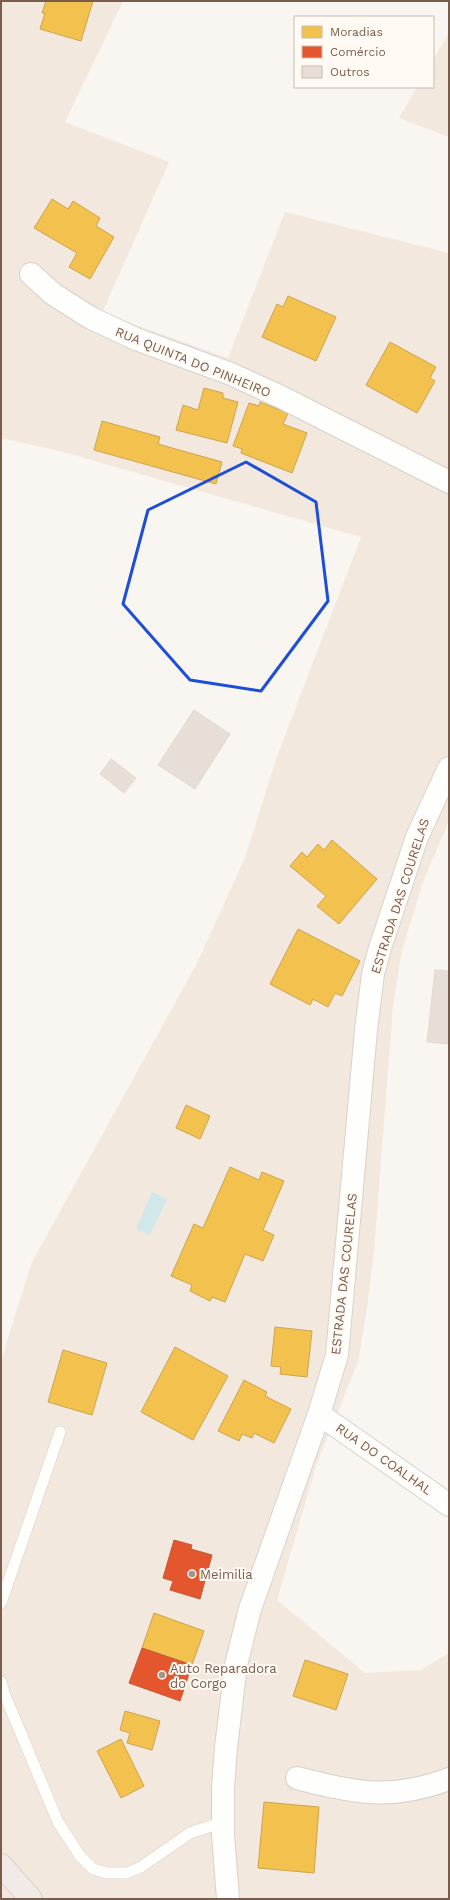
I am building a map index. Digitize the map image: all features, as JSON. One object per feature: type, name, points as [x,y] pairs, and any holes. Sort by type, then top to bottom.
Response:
[{"type":"highway","points":[[1,1865],[31,1899]]},
{"type":"main road","name":"RUA QUINTA DO PINHEIRO","points":[[31,274],[53,294],[90,318],[136,339],[232,374],[293,403],[449,482]]},
{"type":"main road","name":"ESTRADA DAS COURELAS","points":[[228,1899],[223,1822],[223,1778],[226,1739],[234,1679],[242,1636],[319,1414],[339,1343],[366,1030],[373,974],[380,948],[417,838],[449,768]]},
{"type":"main road","name":"RUA DO COALHAL","points":[[319,1414],[449,1505]]},
{"type":"main road","points":[[297,1778],[343,1790],[380,1794],[398,1793],[418,1789],[449,1778]]},
{"type":"lane","points":[[1,1603],[60,1432]]},
{"type":"lane","points":[[1,1682],[4,1693],[58,1822],[80,1856],[93,1869],[107,1873],[127,1873],[141,1867],[190,1833],[223,1822]]},
{"type":"highlighted area","points":[[246,462],[316,502],[328,601],[261,691],[190,680],[123,604],[148,510]]},
{"type":"shaded area","points":[[1,1],[123,1],[65,122],[169,162],[102,313],[228,358],[285,212],[449,253],[449,821],[424,879],[402,950],[393,1006],[374,1251],[367,1308],[358,1362],[316,1466],[277,1600],[365,1673],[421,1670],[449,1653],[449,1899],[1,1899],[1,1361],[31,1264],[196,965],[245,858],[276,759],[361,537],[60,451],[1,438]]},
{"type":"shaded area","points":[[449,33],[449,137],[399,118],[416,88],[434,88],[434,58]]},
{"type":"water","points":[[152,1192],[167,1199],[150,1235],[136,1229]]},
{"type":"building: Moradias","points":[[46,1],[93,1],[81,41],[40,29],[45,13],[42,13]]},
{"type":"building: Moradias","points":[[52,199],[68,209],[73,201],[100,218],[96,226],[114,237],[90,279],[69,267],[77,253],[34,228]]},
{"type":"building: Moradias","points":[[288,296],[336,317],[316,361],[262,337],[277,304],[283,307]]},
{"type":"building: Moradias","points":[[390,342],[436,367],[430,378],[435,381],[417,413],[366,385]]},
{"type":"building: Moradias","points":[[204,388],[223,393],[223,398],[238,402],[227,443],[176,430],[183,405],[198,410]]},
{"type":"building: Moradias","points":[[260,402],[288,413],[283,424],[307,433],[292,473],[241,453],[242,449],[233,446],[249,403],[259,406]]},
{"type":"building: Moradias","points":[[102,421],[160,437],[158,444],[222,462],[216,484],[94,450]]},
{"type":"building: Moradias","points":[[332,840],[377,879],[339,924],[317,906],[326,896],[290,866],[302,852],[307,857],[318,844],[324,850]]},
{"type":"building: Moradias","points":[[298,929],[360,961],[342,996],[335,993],[328,1007],[313,999],[310,1005],[270,984]]},
{"type":"building: Moradias","points":[[186,1105],[210,1116],[200,1139],[176,1128]]},
{"type":"building: Moradias","points":[[230,1167],[259,1180],[262,1172],[284,1181],[263,1230],[274,1235],[263,1261],[245,1254],[225,1302],[212,1297],[210,1301],[190,1291],[192,1285],[171,1276],[194,1224],[203,1228]]},
{"type":"building: Moradias","points":[[275,1327],[312,1331],[307,1377],[280,1374],[281,1367],[271,1366]]},
{"type":"building: Moradias","points":[[175,1347],[228,1376],[193,1440],[141,1412]]},
{"type":"building: Moradias","points":[[63,1350],[107,1363],[92,1415],[48,1402]]},
{"type":"building: Moradias","points":[[244,1380],[267,1392],[265,1396],[291,1409],[274,1443],[254,1433],[252,1438],[242,1434],[239,1441],[218,1431]]},
{"type":"building: Moradias","points":[[154,1613],[204,1631],[192,1665],[142,1648]]},
{"type":"building: Moradias","points":[[305,1660],[348,1674],[336,1710],[293,1696]]},
{"type":"building: Moradias","points":[[125,1711],[160,1721],[152,1750],[127,1743],[130,1733],[120,1730]]},
{"type":"building: Moradias","points":[[121,1739],[144,1786],[121,1798],[97,1751]]},
{"type":"building: Moradias","points":[[264,1802],[319,1807],[314,1873],[258,1868]]},
{"type":"building: Comércio","points":[[174,1540],[192,1545],[191,1549],[212,1555],[200,1599],[170,1590],[173,1581],[163,1578]]},
{"type":"building: Comércio","points":[[142,1648],[192,1665],[180,1701],[129,1683]]},
{"type":"building: Outros","points":[[194,710],[230,734],[195,789],[158,765]]},
{"type":"building: Outros","points":[[111,759],[136,778],[124,793],[100,774]]},
{"type":"building: Outros","points":[[435,970],[449,971],[449,1044],[427,1042]]},
{"type":"place","name":"Meimilia","points":[[192,1574]]},
{"type":"place","name":"Auto Reparadora do Corgo","points":[[162,1675]]}]
